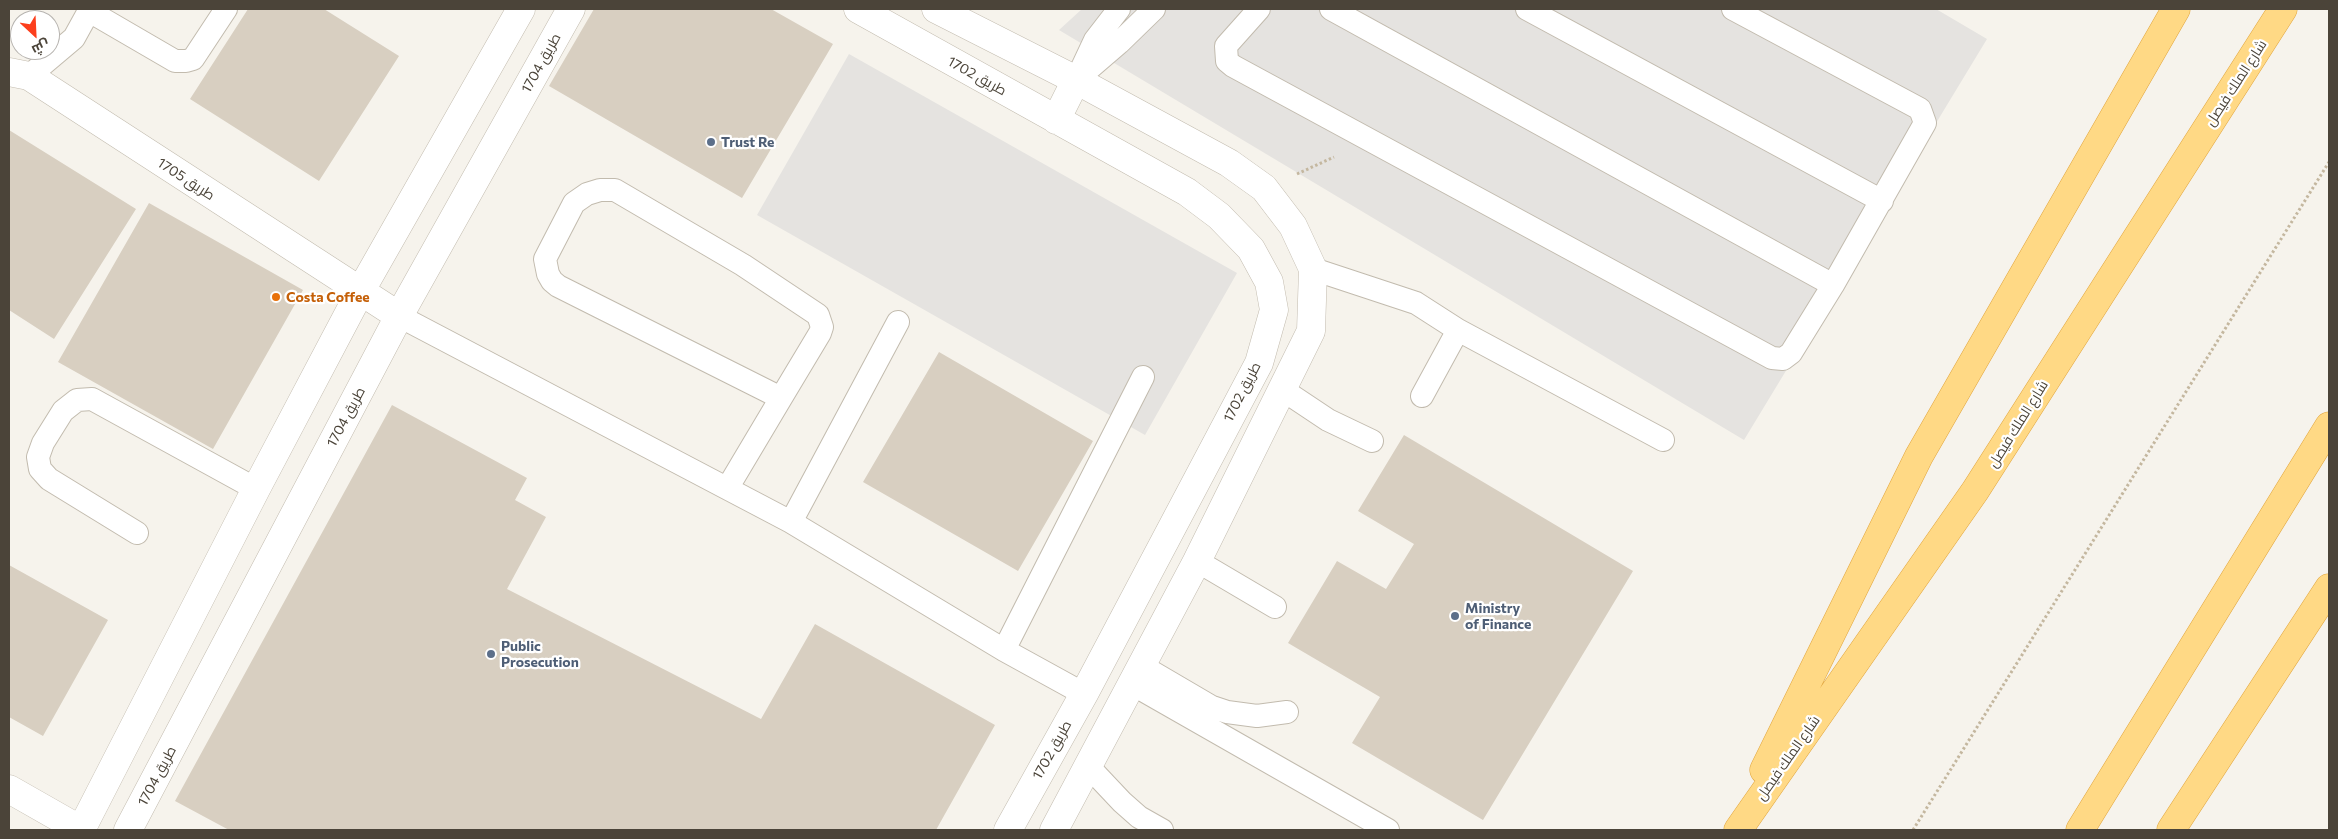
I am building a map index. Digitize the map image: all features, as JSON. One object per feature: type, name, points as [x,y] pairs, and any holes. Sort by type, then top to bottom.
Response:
[{"type":"highway","name":"شارع الملك فيصل","points":[[1733,830],[1919,456],[2176,9]]},
{"type":"highway","name":"شارع الملك فيصل","points":[[1738,830],[1975,491],[2283,9]]},
{"type":"highway","points":[[2080,830],[2329,426]]},
{"type":"highway","points":[[2171,830],[2329,588]]},
{"type":"street","points":[[9,789],[81,830],[256,489],[360,292],[520,9]]},
{"type":"street","name":"طريق 1704","points":[[128,830],[400,316],[571,9]]},
{"type":"street","name":"طريق 1702","points":[[858,9],[1187,192],[1219,216],[1251,249],[1269,282],[1274,310],[1258,363],[1084,694],[1008,830]]},
{"type":"street","points":[[936,9],[1076,80],[1229,163],[1264,188],[1293,226],[1313,269],[1311,331],[1197,561],[1118,713],[1054,830]]},
{"type":"street","name":"طريق 1705","points":[[19,74],[400,316]]},
{"type":"street","points":[[1056,120],[1076,80]]},
{"type":"street","points":[[1084,694],[1118,713]]},
{"type":"lane","points":[[19,74],[74,38],[90,10],[175,61],[186,61],[193,58],[226,9]]},
{"type":"lane","points":[[1076,80],[1095,40],[1119,9]]},
{"type":"lane","points":[[1076,80],[1119,43],[1154,9]]},
{"type":"lane","points":[[1259,9],[1226,46],[1227,61],[1233,66],[1772,358],[1783,359],[1791,353],[1833,285],[1925,123],[1920,109],[1733,9]]},
{"type":"lane","points":[[1331,9],[1833,285]]},
{"type":"lane","points":[[1527,9],[1882,200]]},
{"type":"lane","points":[[728,487],[820,333],[821,321],[814,311],[743,265],[615,190],[600,190],[587,194],[574,203],[545,258],[548,274],[552,281],[558,286],[781,398]]},
{"type":"lane","points":[[1313,269],[1416,303],[1458,330],[1663,440]]},
{"type":"lane","points":[[400,316],[728,487],[791,522],[1004,650],[1084,694]]},
{"type":"lane","points":[[791,522],[898,322]]},
{"type":"lane","points":[[1422,396],[1458,330]]},
{"type":"lane","points":[[1004,650],[1143,377]]},
{"type":"lane","points":[[1283,390],[1328,420],[1372,441]]},
{"type":"lane","points":[[138,533],[49,479],[40,469],[38,457],[43,443],[64,411],[78,400],[92,399],[256,489]]},
{"type":"lane","points":[[1197,561],[1275,607]]},
{"type":"lane","points":[[1137,675],[1212,707],[1242,715],[1257,716],[1287,712]]},
{"type":"lane","points":[[1137,675],[1231,742],[1388,830]]},
{"type":"lane","points":[[1231,742],[1242,715]]},
{"type":"lane","points":[[1089,767],[1139,817],[1162,830]]},
{"type":"path","points":[[1264,188],[1371,141]]},
{"type":"path","points":[[1913,830],[2329,162]]},
{"type":"shaded area","points":[[1082,9],[1936,9],[1987,39],[1744,440],[1059,30]]},
{"type":"shaded area","points":[[849,54],[1237,273],[1145,435],[757,215]]},
{"type":"building","points":[[248,9],[324,9],[399,56],[319,181],[190,99]]},
{"type":"building","name":"Trust Re","points":[[594,9],[771,9],[833,44],[742,198],[549,86]]},
{"type":"building","points":[[9,130],[136,209],[54,339],[9,310]]},
{"type":"building","points":[[149,203],[303,290],[213,449],[58,362]]},
{"type":"building","points":[[939,352],[1093,441],[1018,571],[863,482]]},
{"type":"building","points":[[392,405],[527,478],[515,500],[546,517],[507,589],[761,719],[815,624],[995,725],[936,830],[229,830],[175,801]]},
{"type":"building","name":"Ministry of Finance","points":[[1404,435],[1633,571],[1483,820],[1352,743],[1380,697],[1288,643],[1337,561],[1386,589],[1414,544],[1358,511]]},
{"type":"building","points":[[9,565],[108,620],[43,736],[9,717]]},
{"type":"place","name":"Trust Re","points":[[711,142]]},
{"type":"place","name":"Costa Coffee","points":[[276,297]]},
{"type":"place","name":"Ministry of Finance","points":[[1455,616]]},
{"type":"place","name":"Public Prosecution","points":[[491,654]]}]
